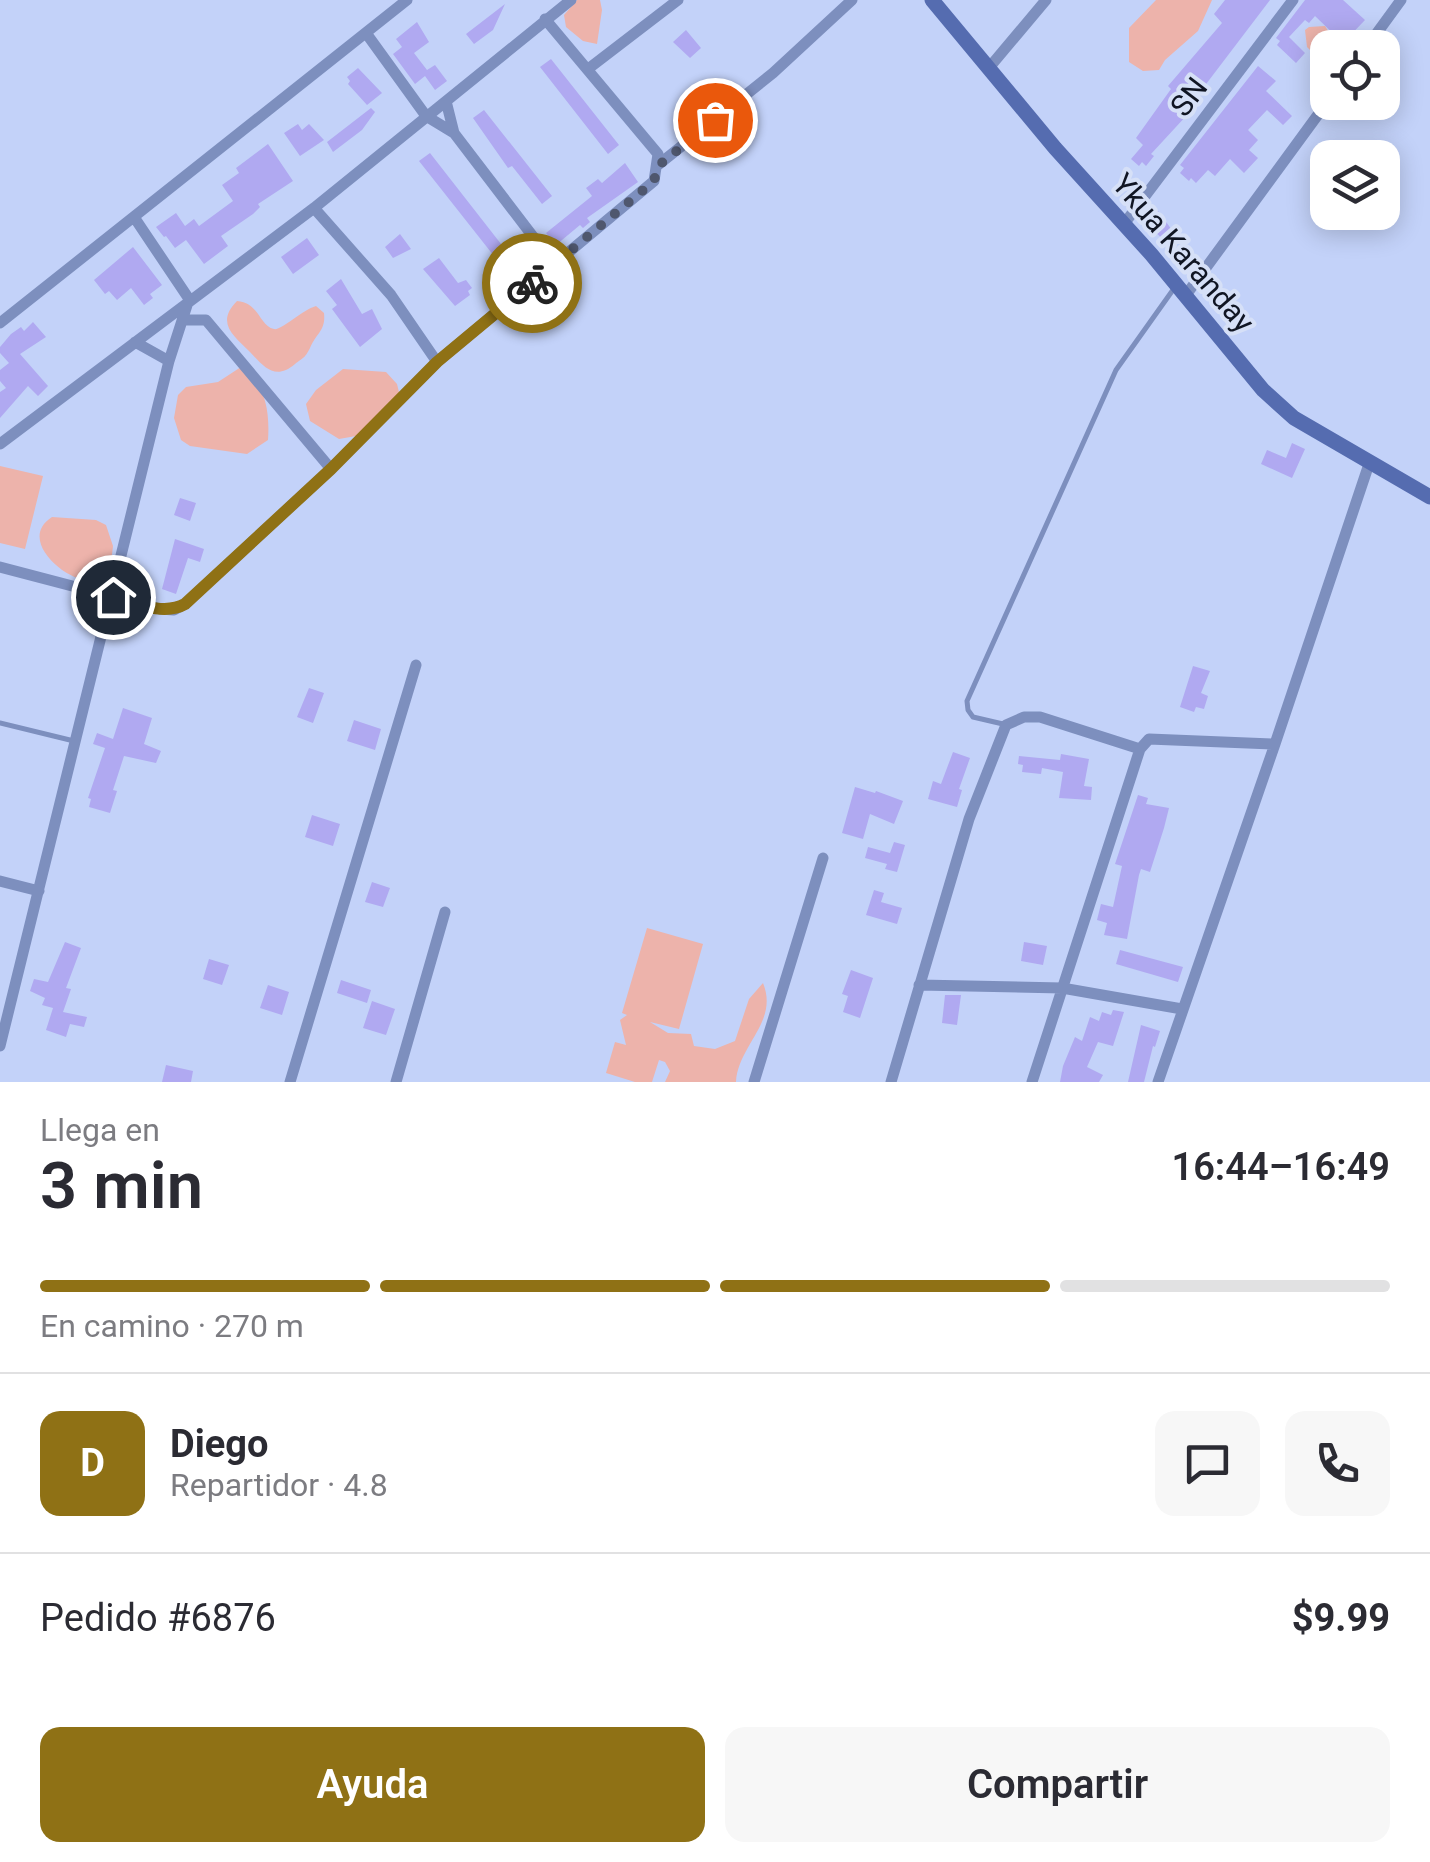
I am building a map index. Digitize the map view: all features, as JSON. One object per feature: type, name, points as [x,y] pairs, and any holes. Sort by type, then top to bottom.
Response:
[{"type":"street","points":[[0,323],[407,0]]},
{"type":"street","points":[[0,426],[4,441],[314,208],[571,0]]},
{"type":"street","points":[[588,70],[678,0]]},
{"type":"street","points":[[658,166],[773,73],[852,0]]},
{"type":"street","name":"Ykua Karanday","points":[[932,0],[1275,402],[1369,464],[1430,497]]},
{"type":"street","points":[[988,69],[1046,0]]},
{"type":"street","name":"SN","points":[[1124,224],[1293,0]]},
{"type":"street","points":[[1379,30],[1401,0]]},
{"type":"street","points":[[0,567],[160,609],[174,610],[185,604],[331,469],[437,362],[654,181],[658,154],[545,20]]},
{"type":"street","points":[[366,33],[426,116],[454,134],[554,264]]},
{"type":"street","points":[[446,101],[454,134]]},
{"type":"street","points":[[1182,290],[1313,120]]},
{"type":"street","points":[[314,208],[390,295],[437,362]]},
{"type":"street","points":[[1,1041],[169,360],[189,299],[134,217]]},
{"type":"street","points":[[184,320],[198,318],[210,325],[331,469]]},
{"type":"street","points":[[135,342],[169,360]]},
{"type":"street","points":[[1158,1082],[1369,464]]},
{"type":"street","points":[[290,1082],[416,665]]},
{"type":"street","points":[[891,1082],[970,820],[1006,725],[1024,717],[1040,718],[1140,748]]},
{"type":"street","points":[[1032,1082],[1140,748],[1149,740],[1162,739],[1276,744]]},
{"type":"street","points":[[754,1082],[823,858]]},
{"type":"street","points":[[0,881],[39,891]]},
{"type":"street","points":[[396,1082],[445,912]]},
{"type":"street","points":[[919,985],[1062,988],[1182,1009]]},
{"type":"lane","points":[[1006,725],[973,717],[967,700],[1116,370],[1182,290]]},
{"type":"lane","points":[[0,723],[76,742]]},
{"type":"shaded area","points":[[577,0],[600,0],[597,44],[583,41],[566,27],[564,15]]},
{"type":"shaded area","points":[[1156,0],[1212,0],[1198,31],[1159,70],[1143,71],[1129,62],[1129,28]]},
{"type":"shaded area","points":[[1325,26],[1327,30],[1310,30],[1310,50],[1305,30]]},
{"type":"shaded area","points":[[237,301],[250,306],[274,329],[316,306],[324,313],[324,324],[304,357],[288,369],[276,372],[260,363],[229,329],[228,316]]},
{"type":"shaded area","points":[[244,365],[265,400],[268,440],[247,454],[190,446],[181,440],[174,418],[178,395],[186,387],[218,382]]},
{"type":"shaded area","points":[[343,369],[386,372],[397,384],[400,396],[356,436],[339,439],[310,421],[306,404],[316,390]]},
{"type":"shaded area","points":[[0,466],[43,476],[25,549],[0,543]]},
{"type":"shaded area","points":[[52,517],[96,520],[106,525],[113,546],[110,571],[97,580],[87,581],[62,570],[51,560],[40,538],[42,527]]},
{"type":"shaded area","points":[[647,928],[703,944],[679,1029],[650,1022],[668,1033],[691,1034],[694,1046],[715,1049],[735,1041],[749,999],[763,983],[766,1010],[743,1056],[736,1082],[665,1082],[670,1071],[659,1060],[652,1082],[635,1082],[606,1073],[615,1042],[626,1045],[620,1020],[627,1015],[622,1013]]},
{"type":"building","points":[[1225,0],[1270,0],[1197,96],[1187,115],[1151,154],[1154,156],[1146,166],[1142,162],[1139,166],[1131,159],[1143,145],[1136,138],[1171,89],[1168,86],[1222,23],[1214,14]]},
{"type":"building","points":[[1305,0],[1343,0],[1365,20],[1355,30],[1330,30],[1315,16],[1309,23],[1305,20],[1289,37],[1305,53],[1296,63],[1277,45],[1280,41],[1276,38]]},
{"type":"building","points":[[505,4],[493,30],[474,44],[466,34]]},
{"type":"building","points":[[417,22],[429,42],[414,53],[427,70],[435,65],[447,81],[435,90],[425,76],[415,84],[393,54],[402,47],[396,39]]},
{"type":"building","points":[[686,30],[701,48],[690,58],[673,42]]},
{"type":"building","points":[[551,59],[619,145],[608,154],[540,67]]},
{"type":"building","points":[[1258,66],[1276,81],[1266,91],[1292,116],[1283,125],[1267,110],[1248,130],[1258,140],[1249,150],[1258,158],[1244,173],[1230,159],[1215,176],[1208,170],[1196,183],[1191,178],[1189,181],[1180,173],[1184,168],[1180,165]]},
{"type":"building","points":[[358,68],[382,93],[367,105],[348,84],[347,77]]},
{"type":"building","points":[[371,108],[375,112],[362,130],[333,152],[327,142]]},
{"type":"building","points":[[484,110],[552,196],[542,204],[512,166],[508,168],[473,118]]},
{"type":"building","points":[[298,124],[302,130],[309,124],[324,140],[300,156],[284,133]]},
{"type":"building","points":[[268,144],[293,181],[221,236],[228,246],[204,264],[186,240],[175,248],[164,237],[156,227],[176,213],[185,226],[194,219],[199,226],[233,201],[222,185],[239,173],[236,168]]},
{"type":"building","points":[[430,153],[515,262],[505,270],[419,161]]},
{"type":"building","points":[[625,163],[638,182],[556,245],[546,233],[592,196],[586,188],[598,179],[602,183]]},
{"type":"building","points":[[1156,208],[1177,237],[1168,245],[1148,224],[1152,220],[1148,215]]},
{"type":"building","points":[[400,234],[411,249],[393,258],[385,247]]},
{"type":"building","points":[[307,238],[319,255],[293,274],[281,257]]},
{"type":"building","points":[[133,247],[162,285],[144,305],[131,288],[117,300],[109,291],[105,294],[94,280]]},
{"type":"building","points":[[439,258],[458,283],[466,280],[472,288],[468,291],[470,295],[455,306],[423,269]]},
{"type":"building","points":[[341,279],[362,314],[372,309],[382,329],[360,347],[332,309],[337,305],[326,291]]},
{"type":"building","points":[[33,322],[46,337],[20,354],[48,386],[38,396],[28,386],[0,418],[0,392],[6,388],[0,381],[0,370],[9,363],[0,347],[11,334],[21,327],[24,331]]},
{"type":"building","points":[[1292,443],[1305,449],[1292,478],[1261,464],[1267,450],[1286,458]]},
{"type":"building","points":[[180,498],[196,503],[190,521],[174,515]]},
{"type":"building","points":[[175,539],[204,549],[200,562],[188,558],[176,594],[162,589]]},
{"type":"building","points":[[1193,666],[1210,671],[1201,693],[1208,696],[1204,709],[1196,707],[1194,712],[1180,707]]},
{"type":"building","points":[[309,688],[324,693],[313,723],[297,717]]},
{"type":"building","points":[[123,708],[152,718],[144,744],[161,751],[156,763],[124,756],[110,813],[89,807],[88,798],[105,748],[93,744],[97,733],[113,739]]},
{"type":"building","points":[[354,720],[381,729],[375,750],[347,741]]},
{"type":"building","points":[[953,752],[970,758],[957,807],[928,799],[933,781],[941,784]]},
{"type":"building","points":[[1061,754],[1089,759],[1084,786],[1092,787],[1091,800],[1059,798],[1063,772],[1042,768],[1041,774],[1022,772],[1023,765],[1018,764],[1019,756],[1060,760]]},
{"type":"building","points":[[855,787],[903,801],[894,824],[870,814],[863,839],[842,833]]},
{"type":"building","points":[[1138,795],[1148,798],[1146,804],[1169,808],[1150,872],[1141,869],[1139,875],[1127,939],[1104,935],[1107,923],[1097,920],[1101,904],[1113,907],[1122,866],[1115,864]]},
{"type":"building","points":[[312,815],[340,824],[333,846],[305,837]]},
{"type":"building","points":[[894,842],[905,845],[897,872],[885,869],[887,864],[865,858],[868,847],[890,853]]},
{"type":"building","points":[[372,882],[390,888],[383,907],[365,902]]},
{"type":"building","points":[[874,890],[884,893],[881,902],[902,908],[897,924],[866,915]]},
{"type":"building","points":[[65,942],[81,948],[66,988],[71,989],[63,1012],[87,1017],[84,1027],[70,1024],[66,1037],[46,1030],[53,1008],[42,1005],[45,998],[30,991],[34,979],[48,982]]},
{"type":"building","points":[[1024,942],[1047,946],[1043,965],[1021,961]]},
{"type":"building","points":[[1120,950],[1183,967],[1178,982],[1116,964]]},
{"type":"building","points":[[209,959],[229,965],[222,985],[203,979]]},
{"type":"building","points":[[851,970],[873,978],[860,1018],[843,1012],[848,996],[842,994]]},
{"type":"building","points":[[341,980],[371,990],[367,1003],[337,993]]},
{"type":"building","points":[[268,985],[289,992],[282,1015],[260,1008]]},
{"type":"building","points":[[945,995],[961,995],[957,1025],[942,1023]]},
{"type":"building","points":[[372,1001],[395,1009],[386,1035],[363,1028]]},
{"type":"building","points":[[1113,1010],[1124,1012],[1113,1046],[1098,1042],[1087,1067],[1103,1075],[1099,1082],[1060,1082],[1075,1037],[1082,1041],[1090,1017],[1099,1021],[1102,1012],[1111,1015]]},
{"type":"building","points":[[1141,1025],[1160,1031],[1144,1082],[1128,1082]]},
{"type":"building","points":[[166,1065],[193,1071],[191,1082],[162,1082]]},
{"type":"way so far","points":[[532,283],[654,181],[658,166],[715,120]]},
{"type":"route","points":[[113,597],[160,609],[174,610],[185,604],[331,469],[437,362],[532,283]]}]
